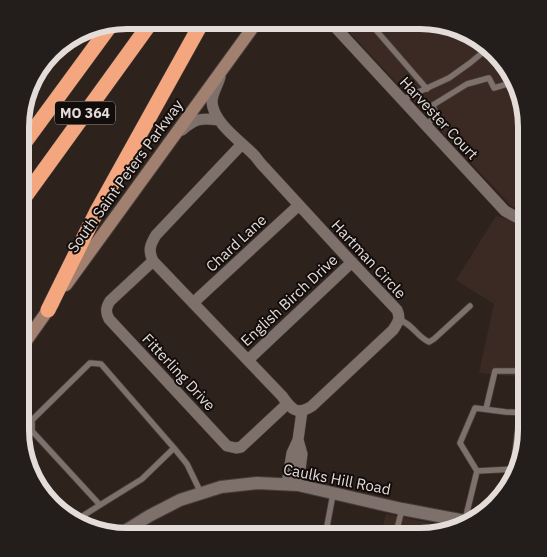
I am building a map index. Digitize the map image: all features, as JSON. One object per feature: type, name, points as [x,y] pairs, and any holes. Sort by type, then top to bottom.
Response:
[{"type":"highway","name":"MO 364","points":[[29,192],[146,29]]},
{"type":"highway","points":[[48,310],[96,213],[197,29]]},
{"type":"highway","name":"MO 364","points":[[29,136],[106,31]]},
{"type":"main road","name":"South Saint Peters Parkway","points":[[29,337],[252,29]]},
{"type":"street","name":"Harvester Court","points":[[337,29],[505,212],[518,217]]},
{"type":"street","name":"Hartman Circle","points":[[223,70],[213,94],[212,102],[214,112],[219,120],[255,156],[397,310],[400,316],[393,330],[312,406],[302,411]]},
{"type":"street","points":[[174,137],[193,121],[208,118],[219,120]]},
{"type":"street","points":[[242,144],[156,235],[150,244],[150,253],[154,261],[282,396],[287,404],[293,409],[302,411],[298,440],[292,453],[292,485]]},
{"type":"street","name":"Chard Lane","points":[[193,303],[299,205]]},
{"type":"street","name":"Fitterling Drive","points":[[154,261],[110,301],[106,309],[107,314],[109,319],[227,446],[241,447],[287,404]]},
{"type":"street","name":"English Birch Drive","points":[[248,360],[352,262]]},
{"type":"street","name":"Caulks Hill Road","points":[[130,528],[180,500],[221,487],[257,483],[292,485],[460,520]]},
{"type":"lane","points":[[374,29],[427,89]]},
{"type":"lane","points":[[401,100],[449,78],[483,52]]},
{"type":"lane","points":[[425,126],[436,116],[433,105],[467,84],[489,78],[494,88],[508,84]]},
{"type":"lane","points":[[398,320],[409,324],[424,340],[429,342],[434,340],[470,306]]},
{"type":"lane","points":[[100,505],[32,431],[32,420],[90,363],[101,364],[174,448],[187,464],[201,493]]},
{"type":"lane","points":[[486,409],[495,371],[518,371]]},
{"type":"lane","points":[[469,515],[477,471],[460,443],[475,408],[518,412]]},
{"type":"lane","points":[[81,517],[142,479],[174,448]]},
{"type":"lane","points":[[477,471],[510,469]]},
{"type":"lane","points":[[326,528],[333,494]]},
{"type":"lane","points":[[397,528],[402,509]]},
{"type":"shaded area","points":[[347,29],[420,29],[446,32],[464,39],[490,57],[511,89],[518,120],[518,208],[512,207]]},
{"type":"shaded area","points":[[496,216],[518,222],[518,377],[479,373],[494,304],[456,280]]},
{"type":"shaded area","points":[[386,514],[441,526],[427,528],[382,528]]}]
